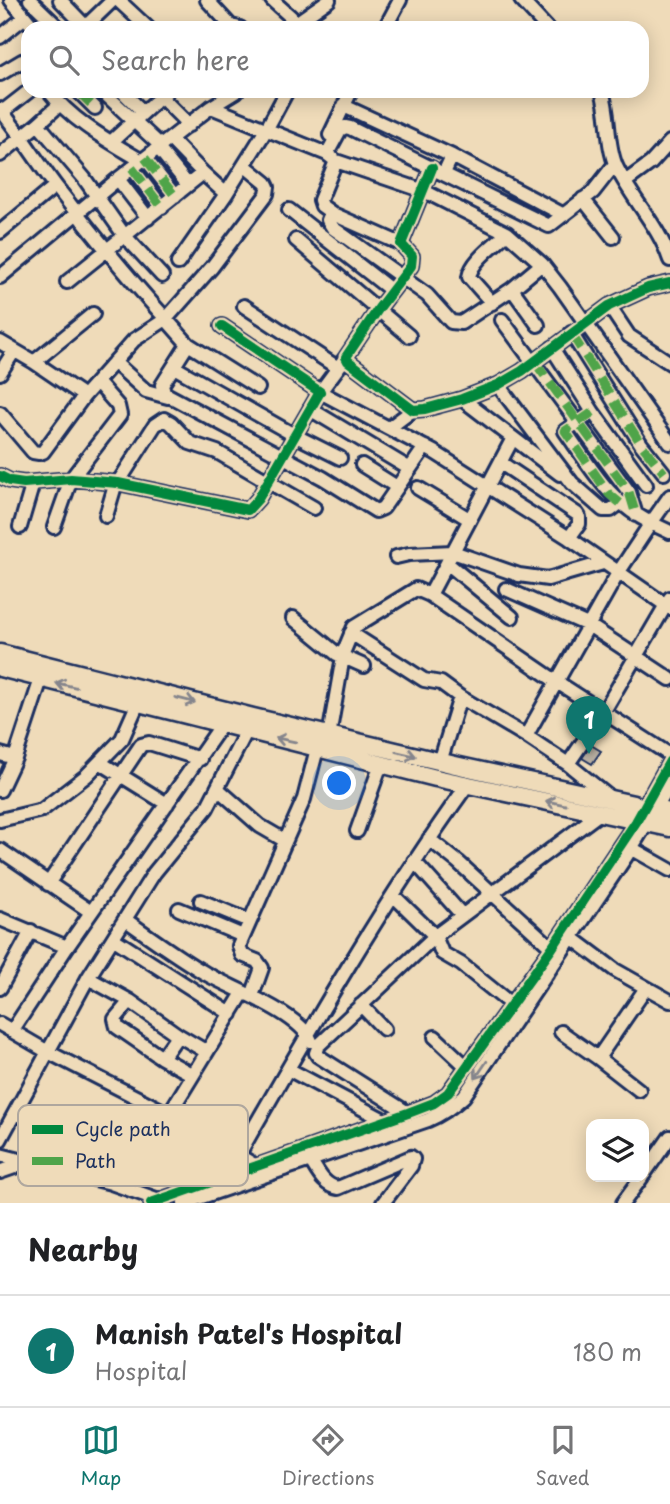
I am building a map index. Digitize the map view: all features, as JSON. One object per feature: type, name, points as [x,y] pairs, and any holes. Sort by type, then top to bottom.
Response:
[{"type":"main road","points":[[0,653],[223,723],[250,724]]},
{"type":"main road","points":[[0,668],[41,679],[141,696],[250,724],[656,809]]},
{"type":"main road","points":[[323,739],[381,764],[670,828]]},
{"type":"street","points":[[11,0],[28,21]]},
{"type":"street","points":[[30,0],[52,21]]},
{"type":"street","points":[[60,0],[79,21]]},
{"type":"street","points":[[92,21],[113,0]]},
{"type":"street","points":[[118,0],[140,21]]},
{"type":"street","points":[[207,0],[227,21]]},
{"type":"street","points":[[272,0],[288,21]]},
{"type":"street","points":[[293,21],[329,0]]},
{"type":"street","points":[[389,21],[400,0]]},
{"type":"street","points":[[521,0],[540,21]]},
{"type":"street","points":[[0,37],[25,17]]},
{"type":"street","points":[[0,74],[21,61]]},
{"type":"street","points":[[21,97],[1,111],[23,137],[55,186],[107,251],[188,344],[258,388]]},
{"type":"street","points":[[54,98],[82,124],[140,162],[175,196]]},
{"type":"street","points":[[85,98],[95,108]]},
{"type":"street","points":[[112,98],[139,116]]},
{"type":"street","points":[[127,98],[163,144],[188,186]]},
{"type":"street","points":[[111,142],[156,98]]},
{"type":"street","points":[[165,98],[189,125]]},
{"type":"street","points":[[178,264],[226,194],[283,98]]},
{"type":"street","points":[[0,476],[10,481],[33,483],[71,479],[118,483],[248,509],[254,506],[320,392],[413,261],[401,244],[331,214],[322,206],[320,200],[328,156],[348,98]]},
{"type":"street","points":[[603,98],[615,164],[664,244],[670,260]]},
{"type":"street","points":[[3,269],[189,125],[215,100],[266,130],[424,191],[508,233],[542,264],[670,443]]},
{"type":"street","points":[[0,155],[59,104]]},
{"type":"street","points":[[344,106],[452,156],[564,215]]},
{"type":"street","points":[[38,124],[83,178],[124,235],[162,276]]},
{"type":"street","points":[[328,156],[340,130],[351,128],[545,225],[553,223],[583,200],[601,184],[615,164]]},
{"type":"street","points":[[625,182],[651,163],[670,142]]},
{"type":"street","points":[[163,144],[204,173],[226,194]]},
{"type":"street","points":[[401,244],[424,191],[438,170],[452,156]]},
{"type":"street","points":[[140,162],[162,207]]},
{"type":"street","points":[[0,414],[33,452],[39,453],[46,449],[84,396],[134,340],[166,318],[212,267],[267,194],[266,183],[244,165]]},
{"type":"street","points":[[67,282],[204,173]]},
{"type":"street","points":[[118,179],[148,218]]},
{"type":"street","points":[[0,232],[55,186]]},
{"type":"street","points":[[583,200],[613,237]]},
{"type":"street","points":[[289,210],[392,292]]},
{"type":"street","points":[[331,214],[328,220],[333,228],[427,295],[451,322],[456,324],[492,303],[542,264]]},
{"type":"street","points":[[492,303],[469,278],[470,272],[486,252],[508,233]]},
{"type":"street","points":[[296,240],[409,336]]},
{"type":"street","points":[[389,428],[413,410],[425,410],[498,385],[609,306],[648,288],[670,283]]},
{"type":"street","points":[[512,289],[538,326]]},
{"type":"street","points":[[244,306],[338,368]]},
{"type":"street","points":[[609,306],[629,336],[670,363]]},
{"type":"street","points":[[34,362],[93,314]]},
{"type":"street","points":[[502,320],[629,492],[636,515]]},
{"type":"street","points":[[222,326],[320,392],[425,447],[668,604],[568,764]]},
{"type":"street","points":[[571,333],[641,444],[664,473]]},
{"type":"street","points":[[0,342],[84,396]]},
{"type":"street","points":[[188,344],[162,386],[164,393],[376,510],[383,508],[425,447]]},
{"type":"street","points":[[552,348],[593,412],[646,485]]},
{"type":"street","points":[[0,373],[14,351]]},
{"type":"street","points":[[346,357],[413,410]]},
{"type":"street","points":[[114,362],[146,391],[171,398]]},
{"type":"street","points":[[174,367],[340,458]]},
{"type":"street","points":[[54,527],[71,479],[120,415],[118,406],[97,382]]},
{"type":"street","points":[[498,385],[540,450],[572,483],[603,510],[611,510],[620,503]]},
{"type":"street","points":[[462,399],[513,438],[540,450]]},
{"type":"street","points":[[310,409],[410,469]]},
{"type":"street","points":[[540,450],[593,412]]},
{"type":"street","points":[[106,516],[118,483],[156,425],[163,419],[171,423],[190,443],[216,452],[314,508]]},
{"type":"street","points":[[565,431],[609,494],[636,515],[670,532]]},
{"type":"street","points":[[430,595],[513,438]]},
{"type":"street","points":[[500,463],[577,514],[579,524],[569,538]]},
{"type":"street","points":[[362,465],[397,487]]},
{"type":"street","points":[[20,527],[33,483]]},
{"type":"street","points":[[418,488],[469,519]]},
{"type":"street","points":[[526,736],[618,573],[670,496]]},
{"type":"street","points":[[396,557],[409,554],[450,557],[519,575],[548,579],[603,563]]},
{"type":"street","points":[[450,557],[512,617]]},
{"type":"street","points":[[175,1105],[230,1014],[248,995],[261,968],[257,961],[246,958],[240,951],[243,936],[267,887],[284,840],[308,789],[343,657],[351,633],[359,623],[411,590],[419,589],[670,755]]},
{"type":"street","points":[[506,589],[590,626],[634,658],[670,679]]},
{"type":"street","points":[[293,618],[343,657],[364,666]]},
{"type":"street","points":[[351,633],[424,680],[441,684],[526,736],[568,764],[612,799]]},
{"type":"street","points":[[0,790],[15,758],[41,679]]},
{"type":"street","points":[[0,820],[41,810],[101,762],[122,739],[141,696]]},
{"type":"street","points":[[440,762],[460,697]]},
{"type":"street","points":[[12,1031],[223,723]]},
{"type":"street","points":[[20,1105],[88,978],[154,873],[207,808],[250,724]]},
{"type":"street","points":[[48,884],[145,743],[156,744],[200,759]]},
{"type":"street","points":[[0,754],[15,758]]},
{"type":"street","points":[[656,809],[670,761]]},
{"type":"street","points":[[101,762],[167,804]]},
{"type":"street","points":[[357,831],[381,764]]},
{"type":"street","points":[[248,1138],[308,1033],[414,861],[468,784]]},
{"type":"street","points":[[248,1170],[441,1099],[458,1082],[641,823],[656,809],[670,785]]},
{"type":"street","points":[[218,789],[260,826],[284,840]]},
{"type":"street","points":[[316,1053],[319,1045],[435,936],[600,813]]},
{"type":"street","points":[[248,1182],[428,1120],[444,1113],[464,1096],[631,848],[641,823]]},
{"type":"street","points":[[429,839],[552,948]]},
{"type":"street","points":[[631,848],[670,870]]},
{"type":"street","points":[[0,850],[91,912]]},
{"type":"street","points":[[414,861],[463,915]]},
{"type":"street","points":[[393,895],[435,936],[442,953],[461,964],[513,1005]]},
{"type":"street","points":[[201,901],[250,921]]},
{"type":"street","points":[[179,909],[243,936]]},
{"type":"street","points":[[0,919],[67,947]]},
{"type":"street","points":[[126,920],[177,956],[302,1027],[308,1033],[316,1053],[408,1113]]},
{"type":"street","points":[[0,988],[31,931]]},
{"type":"street","points":[[572,937],[615,970],[670,1001]]},
{"type":"street","points":[[114,939],[230,1014]]},
{"type":"street","points":[[0,961],[9,972]]},
{"type":"street","points":[[88,978],[130,1001],[207,1052]]},
{"type":"street","points":[[598,1058],[646,988]]},
{"type":"street","points":[[130,1001],[114,1023],[162,1058],[193,1075]]},
{"type":"street","points":[[361,1006],[384,1029]]},
{"type":"street","points":[[0,1024],[151,1105]]},
{"type":"street","points":[[561,1032],[639,1090]]},
{"type":"street","points":[[162,1058],[178,1035]]},
{"type":"street","points":[[436,1037],[468,1068]]},
{"type":"street","points":[[288,1069],[386,1121]]},
{"type":"street","points":[[0,1140],[18,1109]]},
{"type":"street","points":[[649,1166],[670,1136]]},
{"type":"street","points":[[0,1155],[18,1161]]},
{"type":"street","points":[[311,1161],[325,1183],[338,1188],[411,1157],[411,1166],[383,1203]]},
{"type":"street","points":[[248,1160],[270,1175]]},
{"type":"street","points":[[0,1172],[18,1166]]},
{"type":"street","points":[[624,1203],[638,1182]]},
{"type":"street","points":[[118,1186],[155,1202],[202,1186]]},
{"type":"street","points":[[184,1203],[236,1186]]},
{"type":"building","points":[[591,745],[601,751],[592,764],[582,758]]},
{"type":"marked path","points":[[85,98],[95,108]]},
{"type":"marked path","points":[[145,158],[175,196]]},
{"type":"marked path","points":[[132,168],[162,207]]},
{"type":"marked path","points":[[571,333],[641,444],[664,473]]},
{"type":"marked path","points":[[534,361],[629,492],[636,515]]},
{"type":"marked path","points":[[593,412],[565,431],[609,494],[620,503]]},
{"type":"cycle path","points":[[432,168],[401,244],[412,256],[411,266],[346,357],[413,410],[462,399],[498,385],[522,371],[609,306],[648,288],[670,283]]},
{"type":"cycle path","points":[[0,476],[24,483],[71,479],[118,483],[248,510],[258,499],[320,392],[222,326]]},
{"type":"cycle path","points":[[248,1169],[408,1113],[434,1103],[448,1093],[552,948],[636,822],[670,761]]},
{"type":"cycle path","points":[[151,1203],[200,1186]]},
{"type":"place","name":"Manish Patel's Hospital","points":[[589,754]]}]
